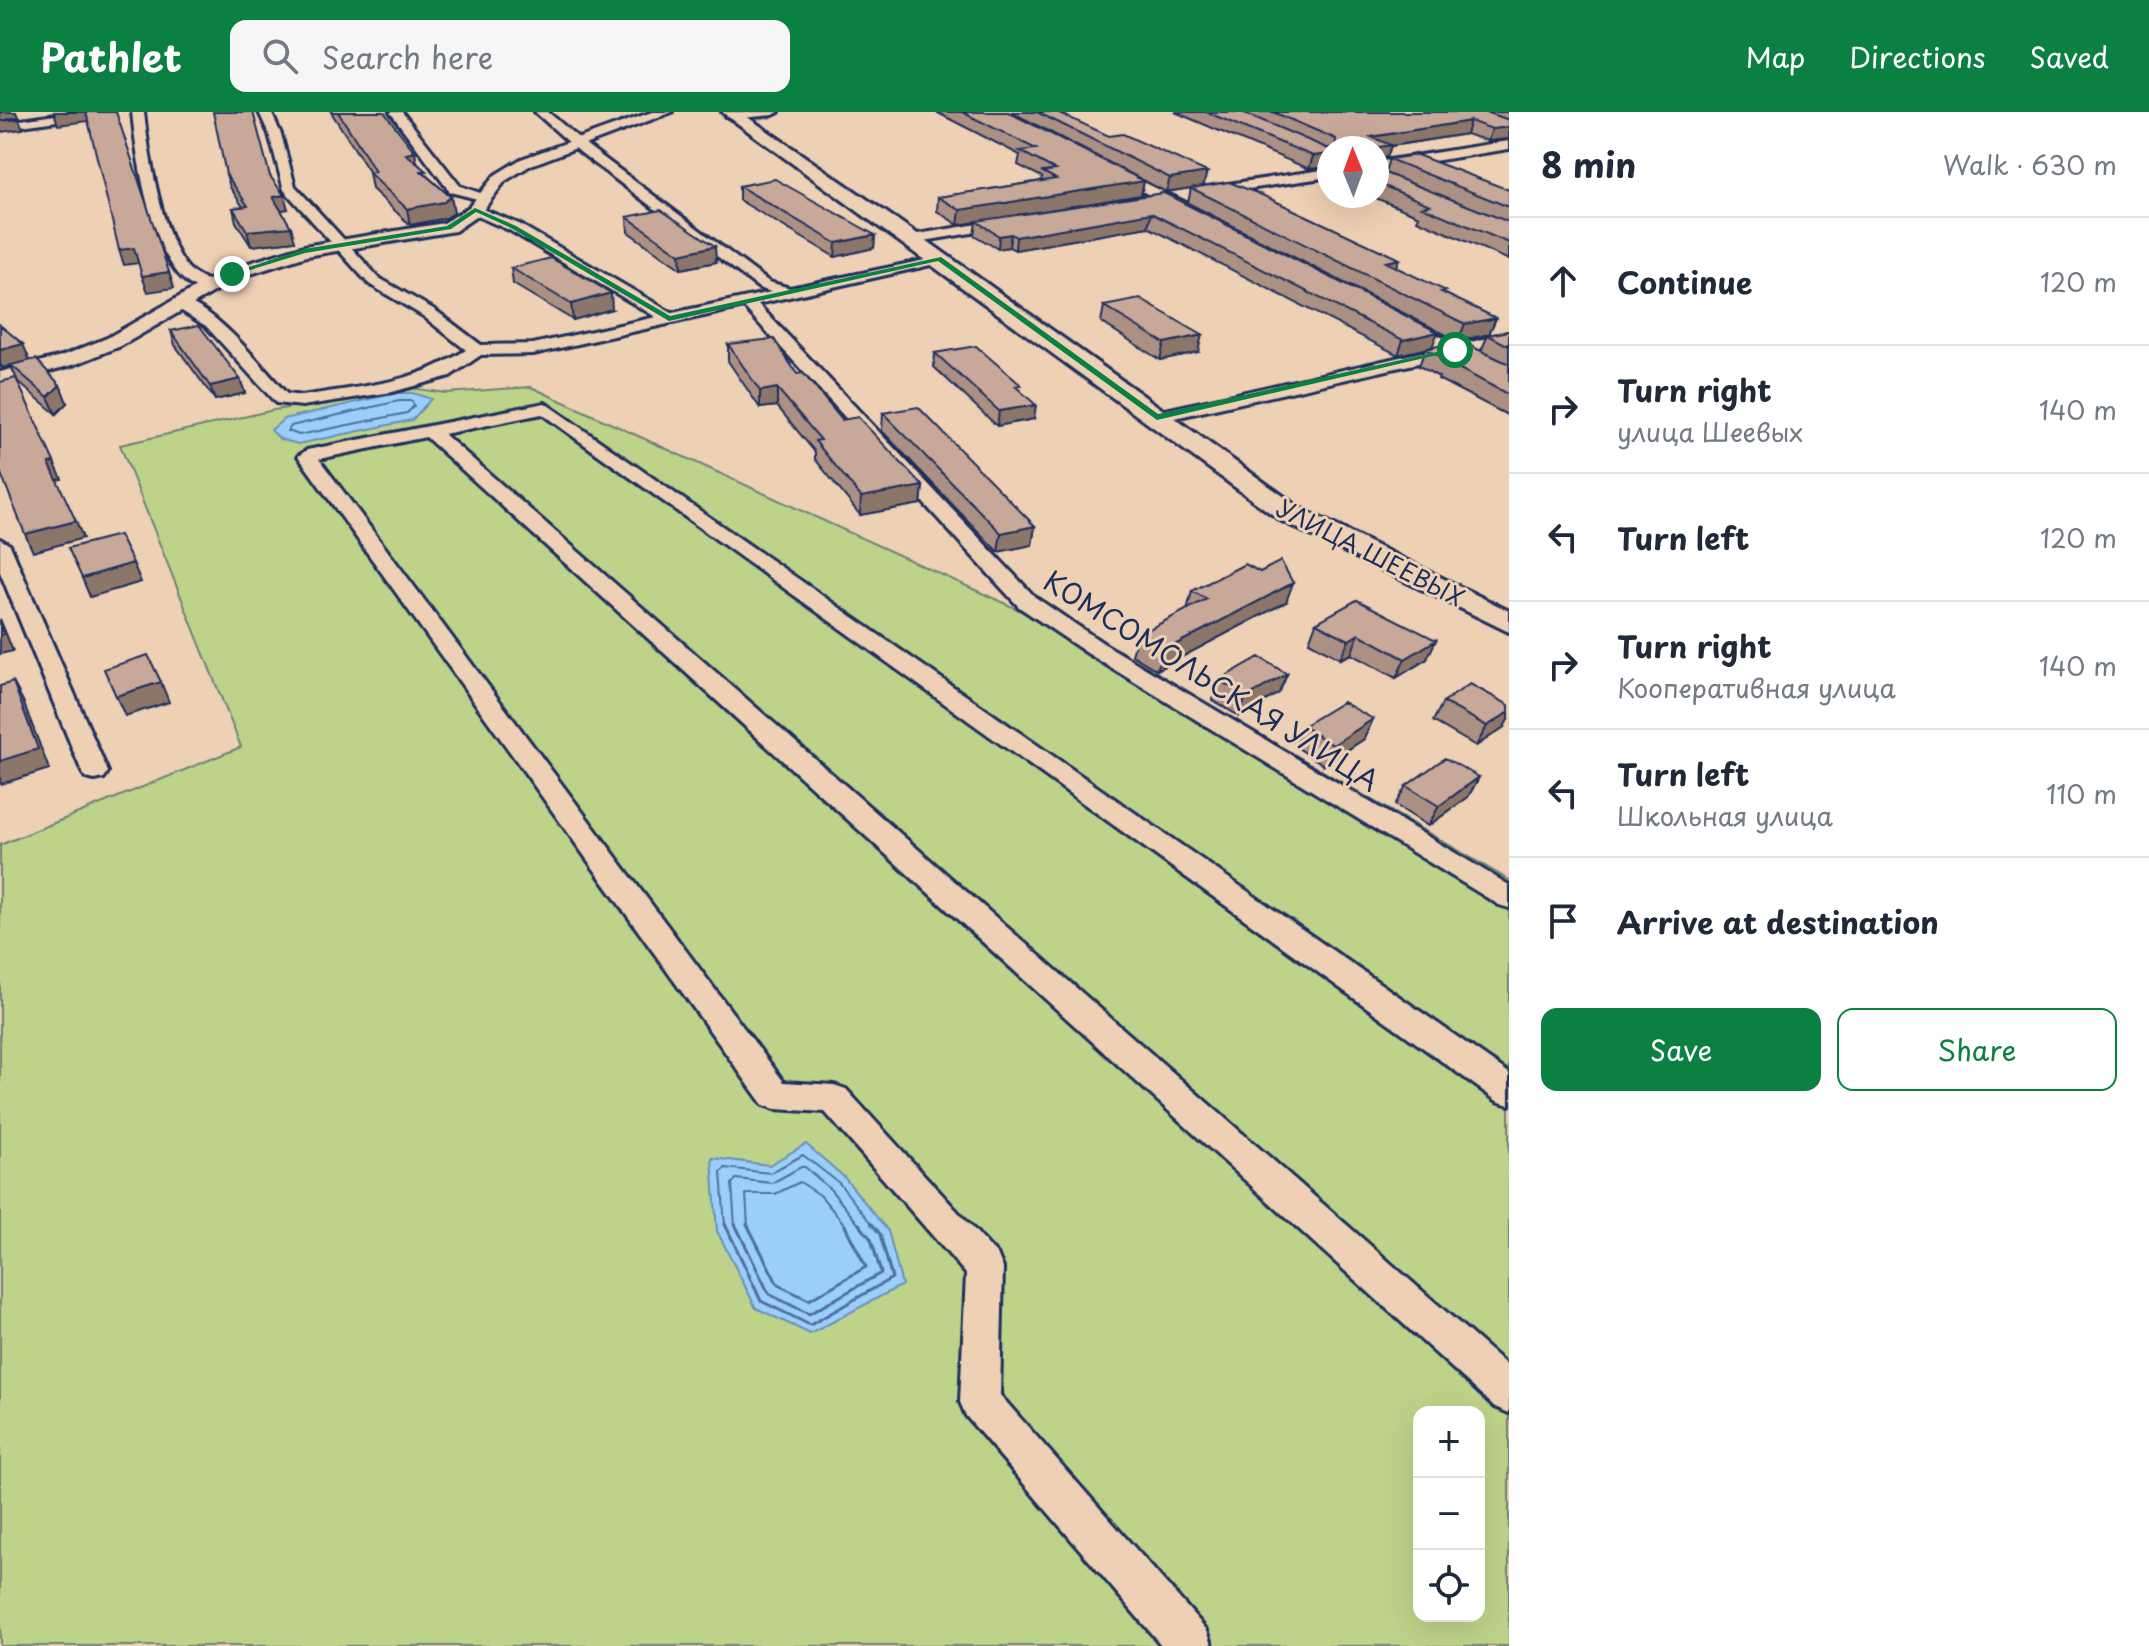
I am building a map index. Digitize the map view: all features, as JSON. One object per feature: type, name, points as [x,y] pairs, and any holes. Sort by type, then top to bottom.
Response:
[{"type":"main road","name":"УЛИЦА ШЕЕВЫХ","points":[[731,114],[912,239],[1290,514],[1509,623]]},
{"type":"street","points":[[0,126],[100,112]]},
{"type":"street","points":[[138,112],[140,139],[170,250],[185,274],[210,287]]},
{"type":"street","points":[[265,112],[275,134],[289,187],[345,244],[374,281],[429,313],[477,350]]},
{"type":"street","points":[[396,112],[455,189],[669,318]]},
{"type":"street","points":[[541,112],[764,285],[789,292]]},
{"type":"street","points":[[0,378],[69,360],[114,342],[232,274],[304,251],[449,227],[480,204],[500,178],[526,162],[665,112]]},
{"type":"street","points":[[731,114],[773,112]]},
{"type":"street","points":[[1389,164],[1509,145]]},
{"type":"street","points":[[1094,162],[1205,219]]},
{"type":"street","points":[[1132,202],[1317,175]]},
{"type":"street","points":[[912,239],[1022,221]]},
{"type":"street","points":[[180,304],[212,323],[282,399],[302,401],[392,387],[444,372],[477,350],[533,349],[939,259]]},
{"type":"street","name":"КОМСОМОЛЬСКАЯ УЛИЦА","points":[[747,301],[1027,602],[1095,648],[1509,898]]},
{"type":"street","points":[[1386,314],[1509,377]]},
{"type":"street","points":[[1157,417],[1509,338]]},
{"type":"street","points":[[1191,1646],[980,1402],[985,1268],[834,1099],[775,1095],[307,456],[545,408],[1509,1091]]},
{"type":"street","points":[[430,431],[1509,1393]]},
{"type":"street","points":[[0,545],[95,772]]},
{"type":"green space","points":[[531,387],[1148,669],[1509,880],[1509,1646],[0,1646],[0,845],[241,747],[120,445],[274,410],[410,388],[446,393]]},
{"type":"water","points":[[397,393],[413,393],[431,399],[412,420],[298,444],[280,439],[271,430],[284,419]]},
{"type":"water","points":[[806,1144],[844,1177],[888,1231],[902,1285],[810,1334],[756,1308],[717,1231],[712,1158],[769,1165]]},
{"type":"building","points":[[86,112],[116,112],[169,272],[142,276],[134,248],[119,250]]},
{"type":"building","points":[[213,112],[253,112],[270,176],[284,195],[273,197],[291,227],[247,231],[233,208],[248,206],[226,174]]},
{"type":"building","points":[[338,112],[384,112],[415,152],[406,154],[451,197],[444,202],[407,209],[369,173],[375,172]]},
{"type":"building","points":[[962,112],[1008,112],[1144,181],[960,210],[938,197],[1056,179],[1043,172],[1056,170],[1020,151],[1036,149]]},
{"type":"building","points":[[1037,112],[1057,112],[1109,136],[1123,134],[1207,172],[1170,178]]},
{"type":"building","points":[[1206,112],[1242,112],[1317,144],[1317,156]]},
{"type":"building","points":[[1273,112],[1486,112],[1509,120],[1509,127],[1492,129],[1470,121],[1377,136],[1329,136]]},
{"type":"building","points":[[1417,155],[1509,190],[1509,207],[1389,159]]},
{"type":"building","points":[[1389,175],[1509,222],[1509,243],[1422,207],[1430,205],[1389,188]]},
{"type":"building","points":[[775,179],[875,235],[836,243],[739,186]]},
{"type":"building","points":[[1229,182],[1399,259],[1385,262],[1496,318],[1465,324],[1191,188]]},
{"type":"building","points":[[1164,193],[1438,332],[1403,340],[1151,213],[1016,237],[1011,234],[999,236],[976,221]]},
{"type":"building","points":[[661,210],[715,246],[680,254],[627,217]]},
{"type":"building","points":[[551,258],[611,293],[571,304],[511,268]]},
{"type":"building","points":[[1140,299],[1202,335],[1164,343],[1104,306]]},
{"type":"building","points":[[0,325],[23,344],[0,350]]},
{"type":"building","points":[[199,325],[240,379],[210,386],[171,331]]},
{"type":"building","points":[[1509,331],[1509,346],[1488,335]]},
{"type":"building","points":[[774,339],[797,374],[803,373],[842,420],[858,417],[923,486],[861,497],[815,441],[821,440],[777,388],[760,391],[728,344]]},
{"type":"building","points":[[1460,341],[1509,364],[1509,395],[1425,349]]},
{"type":"building","points":[[976,346],[1021,385],[1015,386],[1036,405],[999,411],[935,353]]},
{"type":"building","points":[[36,359],[60,385],[48,397],[11,365]]},
{"type":"building","points":[[16,378],[54,462],[49,463],[76,521],[25,534],[0,471],[0,382]]},
{"type":"building","points":[[918,407],[1035,526],[1001,533],[883,413]]},
{"type":"building","points":[[119,535],[133,563],[82,578],[68,548]]},
{"type":"building","points":[[1281,561],[1293,583],[1163,651],[1138,635],[1207,599],[1192,591],[1245,564],[1260,572]]},
{"type":"building","points":[[1357,600],[1436,640],[1405,659],[1359,634],[1349,640],[1316,623]]},
{"type":"building","points":[[148,655],[161,682],[116,696],[104,669]]},
{"type":"building","points":[[1259,657],[1287,674],[1246,697],[1219,680]]},
{"type":"building","points":[[13,682],[38,749],[0,761],[0,686]]},
{"type":"building","points":[[1470,684],[1509,705],[1509,712],[1487,726],[1443,702]]},
{"type":"building","points":[[1343,702],[1373,719],[1333,745],[1303,726]]},
{"type":"building","points":[[1445,758],[1479,777],[1439,806],[1406,786]]},
{"type":"route","points":[[232,274],[304,251],[449,227],[475,210],[514,227],[669,318],[939,259],[1157,417],[1455,350]]}]
